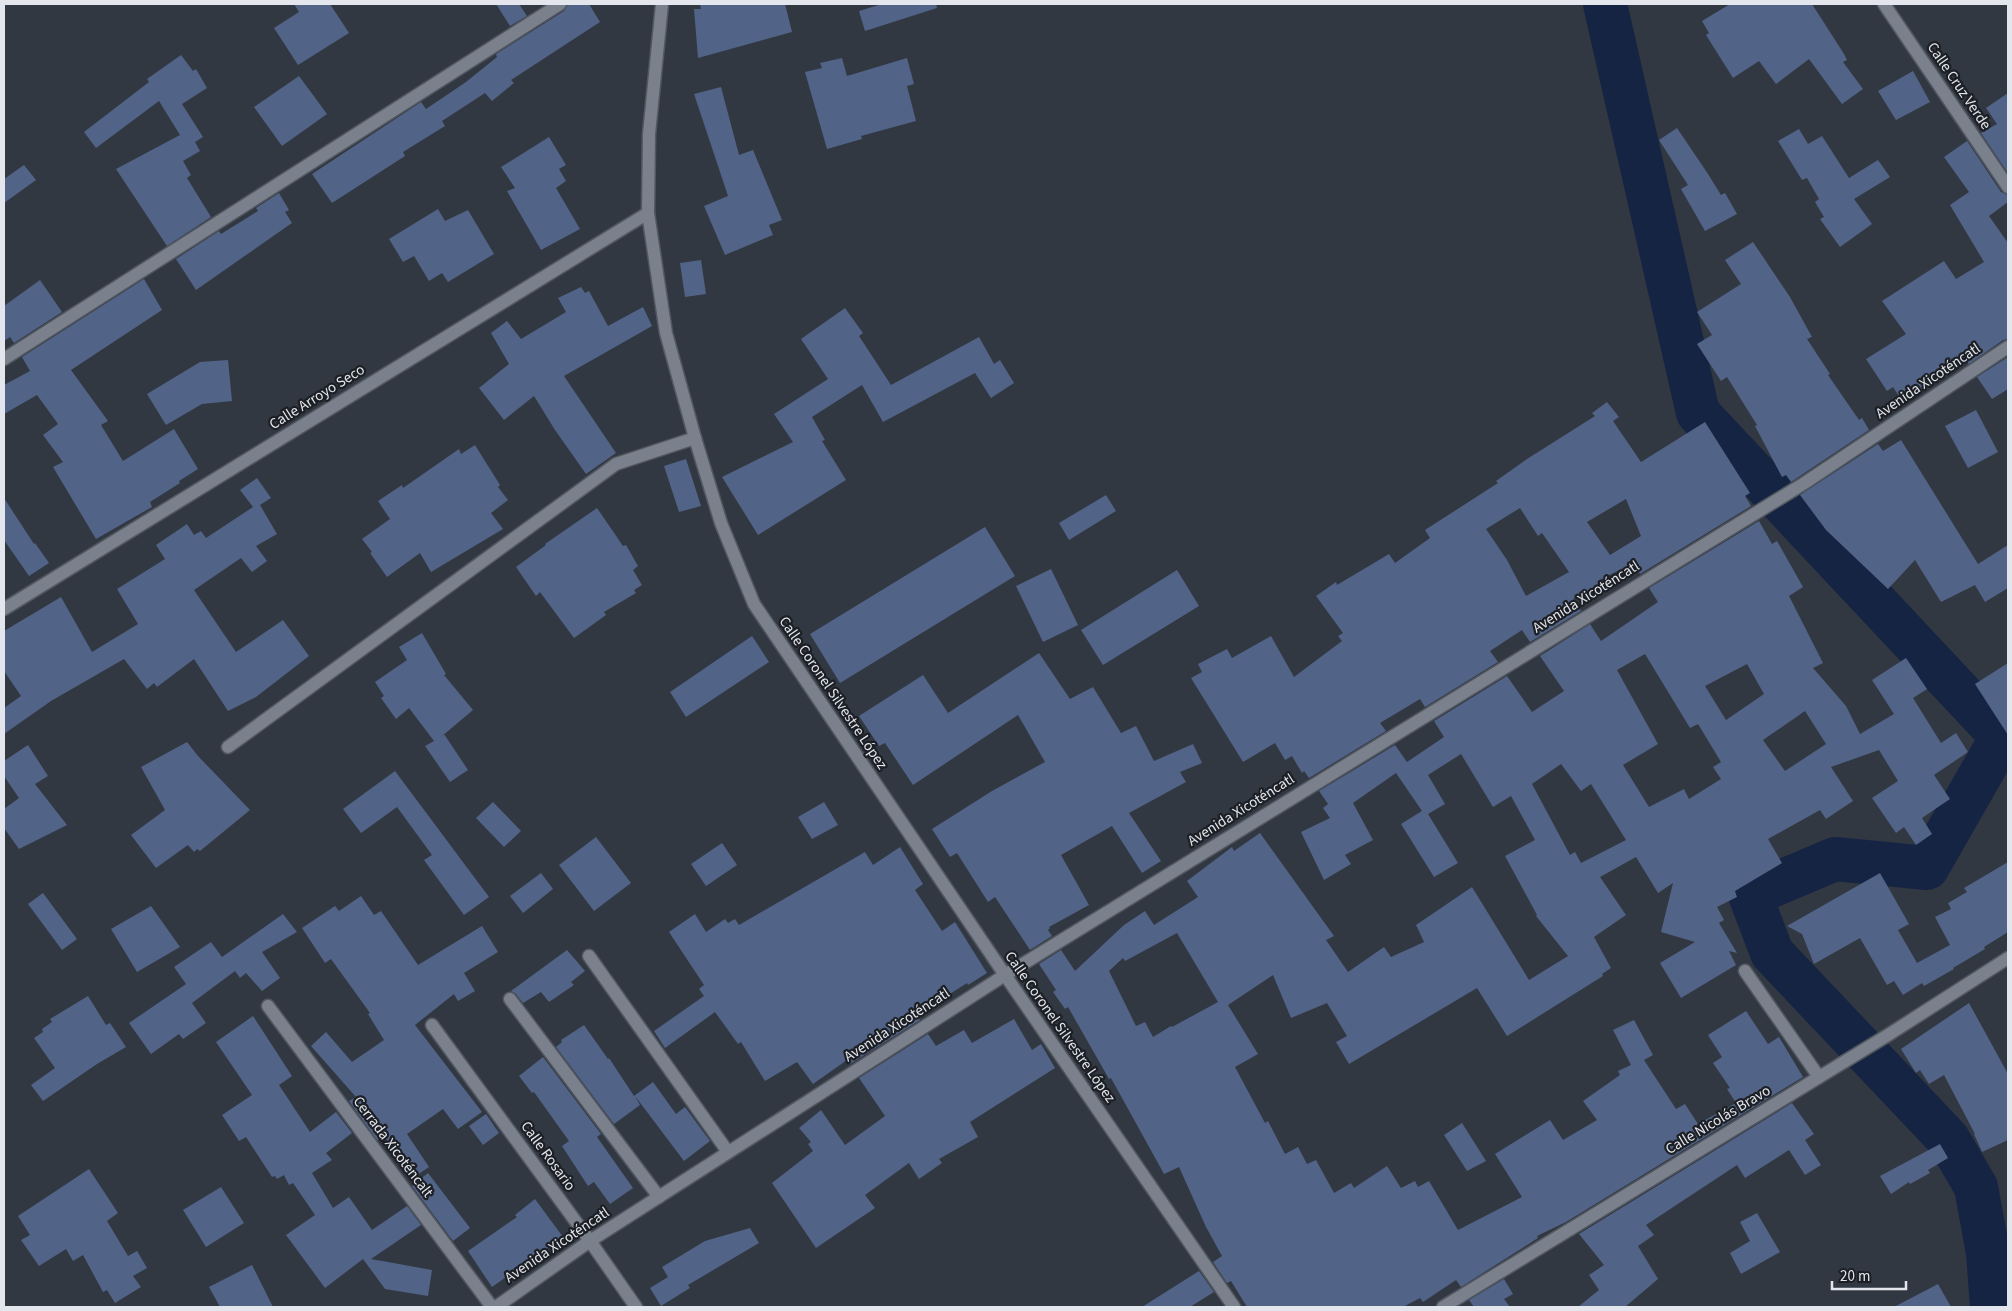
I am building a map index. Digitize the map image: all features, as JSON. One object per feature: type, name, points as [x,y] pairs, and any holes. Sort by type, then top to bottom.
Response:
[{"type":"street","points":[[4,359],[560,4]]},
{"type":"street","name":"Calle Coronel Silvestre López","points":[[662,4],[649,134],[648,213],[666,332],[695,438],[721,522],[754,604],[1004,975],[1234,1307]]},
{"type":"street","name":"Calle Cruz Verde","points":[[1884,4],[2008,187]]},
{"type":"street","name":"Calle Arroyo Seco","points":[[4,609],[648,213]]},
{"type":"street","name":"Avenida Xicoténcatl","points":[[496,1307],[590,1241],[1004,975],[1802,484],[2008,348]]},
{"type":"street","points":[[228,746],[616,464],[695,438]]},
{"type":"street","points":[[589,956],[728,1152]]},
{"type":"street","name":"Calle Nicolás Bravo","points":[[1443,1307],[1838,1066],[2008,958]]},
{"type":"street","points":[[1745,971],[1819,1077]]},
{"type":"street","points":[[510,999],[659,1197]]},
{"type":"street","name":"Cerrada Xicoténcalt","points":[[268,1006],[492,1307]]},
{"type":"street","name":"Calle Rosario","points":[[432,1025],[636,1307]]},
{"type":"building","points":[[294,4],[330,4],[349,33],[298,65],[274,28],[299,12]]},
{"type":"building","points":[[496,4],[519,4],[527,16],[510,26]]},
{"type":"building","points":[[568,4],[589,4],[600,22],[511,80],[514,83],[492,101],[485,93],[442,121],[445,126],[403,152],[405,156],[332,203],[312,174],[421,102],[426,109],[466,82],[497,57],[496,54],[564,11]]},
{"type":"building","points":[[700,4],[785,4],[792,32],[698,58],[694,9],[701,9]]},
{"type":"building","points":[[882,4],[936,4],[937,8],[865,31],[859,11]]},
{"type":"building","points":[[1730,4],[1812,4],[1844,54],[1847,60],[1843,62],[1863,89],[1842,104],[1809,59],[1776,84],[1759,61],[1733,78],[1706,35],[1709,33],[1702,21]]},
{"type":"building","points":[[181,55],[193,71],[196,69],[207,88],[182,104],[203,137],[195,142],[200,151],[183,161],[191,175],[187,178],[211,217],[167,246],[116,169],[180,135],[159,101],[96,148],[84,132],[149,82],[147,79]]},
{"type":"building","points":[[842,58],[847,76],[907,58],[914,84],[907,86],[916,121],[861,136],[862,139],[827,149],[805,72],[822,68],[820,63]]},
{"type":"building","points":[[1913,71],[1930,102],[1896,120],[1878,91]]},
{"type":"building","points":[[299,76],[327,114],[282,146],[254,107]]},
{"type":"building","points":[[721,87],[739,155],[753,150],[782,220],[769,225],[773,235],[725,255],[704,206],[728,196],[694,94]]},
{"type":"building","points":[[2008,93],[2008,173],[1981,133],[1997,124],[1986,108]]},
{"type":"building","points":[[1677,128],[1721,195],[1725,193],[1737,214],[1705,231],[1681,189],[1688,185],[1659,140]]},
{"type":"building","points":[[1799,129],[1808,144],[1822,136],[1849,178],[1878,160],[1890,177],[1854,199],[1872,224],[1840,247],[1820,219],[1824,217],[1815,202],[1819,199],[1807,178],[1802,180],[1778,141]]},
{"type":"building","points":[[549,137],[566,165],[559,169],[566,181],[556,188],[580,229],[541,250],[507,191],[515,188],[501,167]]},
{"type":"building","points":[[1967,141],[2001,192],[2008,195],[2008,202],[1989,216],[2008,243],[2008,339],[2003,340],[1969,364],[1967,362],[1904,404],[1893,387],[1887,391],[1866,359],[1906,334],[1882,301],[1944,261],[1956,279],[1984,262],[1950,205],[1969,192],[1944,157]]},
{"type":"building","points":[[24,165],[36,180],[4,203],[4,179]]},
{"type":"building","points":[[279,193],[289,210],[285,212],[292,223],[196,290],[176,259],[219,231],[221,234],[258,211],[256,208]]},
{"type":"building","points":[[438,209],[445,221],[468,210],[494,254],[448,282],[442,273],[429,281],[414,256],[403,262],[389,239]]},
{"type":"building","points":[[1753,242],[1790,297],[1812,337],[1807,339],[1830,374],[1828,375],[1859,420],[1862,418],[1869,430],[1791,482],[1786,475],[1782,477],[1755,426],[1757,425],[1727,377],[1721,381],[1697,344],[1712,335],[1697,312],[1741,284],[1725,260]]},
{"type":"building","points":[[701,260],[706,294],[685,297],[680,263]]},
{"type":"building","points":[[144,279],[162,310],[71,370],[108,421],[101,425],[123,461],[174,429],[198,469],[150,502],[152,507],[96,539],[53,467],[63,462],[43,435],[58,424],[37,395],[4,414],[4,385],[30,371],[22,357]]},
{"type":"building","points":[[40,280],[62,312],[14,343],[10,337],[4,341],[4,306]]},
{"type":"building","points":[[581,287],[585,293],[589,291],[608,326],[643,307],[652,326],[564,376],[616,453],[586,474],[534,396],[504,420],[479,388],[509,364],[491,333],[507,321],[521,339],[566,312],[558,298]]},
{"type":"building","points":[[845,308],[863,333],[859,336],[891,385],[979,337],[994,364],[1000,360],[1014,383],[991,398],[975,373],[883,422],[862,385],[812,417],[825,440],[822,441],[846,480],[758,535],[722,477],[793,442],[774,414],[828,379],[801,339]]},
{"type":"building","points":[[2008,357],[2008,389],[1992,399],[1977,377]]},
{"type":"building","points":[[228,360],[232,401],[202,404],[166,425],[147,394],[200,362]]},
{"type":"building","points":[[1607,402],[1619,417],[1613,421],[1641,462],[1705,422],[1750,493],[1745,496],[1751,506],[1640,574],[1633,563],[1600,580],[1602,584],[1573,599],[1581,611],[1530,642],[1522,630],[1490,651],[1498,662],[1425,707],[1420,699],[1380,723],[1386,731],[1309,778],[1304,771],[1302,773],[1292,756],[1285,760],[1275,743],[1243,762],[1191,678],[1202,672],[1198,664],[1227,649],[1232,658],[1271,636],[1294,677],[1342,641],[1338,636],[1343,633],[1316,596],[1336,582],[1337,585],[1389,554],[1395,563],[1430,538],[1425,530],[1498,483],[1496,481],[1527,459],[1595,416],[1592,413]],"holes":[[[1626,499],[1641,536],[1610,555],[1587,522]],[[1520,508],[1538,536],[1542,533],[1569,572],[1526,596],[1507,560],[1486,529]]]},
{"type":"building","points":[[1976,410],[1998,452],[1968,468],[1945,426]]},
{"type":"building","points":[[1901,440],[1978,564],[2008,545],[2008,588],[1985,602],[1975,585],[1941,602],[1915,560],[1888,589],[1826,530],[1800,495],[1878,444],[1883,451]]},
{"type":"building","points":[[475,445],[500,485],[498,487],[508,500],[491,513],[503,529],[431,572],[420,553],[387,577],[362,539],[390,519],[378,501],[402,485],[403,488],[459,449],[461,454]]},
{"type":"building","points":[[686,459],[701,506],[679,512],[664,466]]},
{"type":"building","points":[[257,478],[271,498],[260,505],[277,534],[256,546],[267,561],[252,572],[241,558],[194,590],[236,652],[283,620],[309,656],[256,697],[228,711],[194,659],[157,687],[154,683],[147,689],[124,659],[51,701],[4,734],[4,708],[21,696],[4,671],[4,631],[61,597],[92,652],[138,624],[117,589],[165,559],[156,545],[187,524],[194,535],[201,531],[206,538],[253,507],[240,490]]},
{"type":"building","points":[[1106,495],[1116,511],[1069,540],[1059,523]]},
{"type":"building","points":[[4,498],[34,544],[49,563],[29,576],[4,540]]},
{"type":"building","points":[[597,508],[623,546],[626,545],[638,566],[633,570],[642,585],[634,590],[636,593],[604,612],[606,615],[574,638],[540,592],[536,596],[516,567],[545,544]]},
{"type":"building","points":[[1759,521],[1772,544],[1777,541],[1803,587],[1789,596],[1823,663],[1813,668],[1846,706],[1860,734],[1894,714],[1872,680],[1906,658],[1927,689],[1913,698],[1941,743],[1956,733],[1968,752],[1934,775],[1950,799],[1922,818],[1932,834],[1916,845],[1904,827],[1896,833],[1872,798],[1898,781],[1879,750],[1831,767],[1853,801],[1826,819],[1820,810],[1768,839],[1782,863],[1735,891],[1737,897],[1717,907],[1724,920],[1719,923],[1737,953],[1729,951],[1736,965],[1681,998],[1660,963],[1695,942],[1661,932],[1673,883],[1658,893],[1636,857],[1600,877],[1626,915],[1594,937],[1611,968],[1602,974],[1603,976],[1507,1036],[1477,988],[1349,1064],[1336,1042],[1347,1036],[1327,1003],[1291,1018],[1273,975],[1228,1005],[1258,1054],[1235,1067],[1265,1123],[1268,1121],[1285,1154],[1298,1147],[1307,1164],[1316,1160],[1334,1193],[1351,1183],[1354,1188],[1387,1166],[1401,1188],[1415,1181],[1418,1187],[1429,1181],[1458,1230],[1522,1197],[1495,1154],[1550,1120],[1563,1140],[1597,1120],[1583,1101],[1620,1075],[1618,1071],[1631,1065],[1613,1030],[1634,1020],[1653,1055],[1644,1060],[1676,1109],[1685,1104],[1698,1124],[1736,1103],[1727,1089],[1730,1088],[1713,1063],[1722,1057],[1708,1035],[1746,1011],[1768,1044],[1779,1037],[1803,1077],[1566,1222],[1537,1236],[1538,1238],[1461,1287],[1456,1280],[1423,1302],[1420,1298],[1403,1307],[1247,1307],[1231,1281],[1227,1283],[1213,1262],[1222,1256],[1206,1227],[1179,1167],[1164,1174],[1111,1078],[1109,1079],[1068,1007],[1065,1009],[1053,992],[1056,990],[1039,964],[1061,950],[1075,971],[1124,925],[1145,911],[1154,925],[1198,897],[1187,881],[1232,847],[1234,851],[1260,833],[1334,936],[1326,940],[1348,972],[1384,947],[1391,957],[1424,942],[1416,925],[1472,887],[1529,980],[1568,956],[1536,916],[1505,856],[1535,840],[1511,796],[1493,807],[1461,754],[1428,775],[1445,804],[1428,814],[1458,863],[1434,877],[1401,824],[1422,811],[1396,773],[1353,803],[1373,840],[1345,855],[1351,864],[1324,880],[1301,832],[1330,818],[1323,808],[1328,804],[1319,791],[1395,745],[1407,762],[1444,737],[1434,721],[1507,676],[1532,712],[1564,691],[1540,656],[1590,624],[1601,641],[1658,602],[1649,588]],"holes":[[[1645,654],[1690,728],[1698,724],[1721,762],[1713,767],[1721,779],[1689,799],[1684,789],[1649,807],[1623,765],[1658,744],[1617,670]],[[1747,664],[1764,694],[1726,720],[1705,686]],[[1805,711],[1826,744],[1785,771],[1763,740]],[[1561,764],[1581,791],[1591,784],[1626,840],[1581,863],[1575,852],[1570,855],[1532,784]],[[1177,933],[1218,1002],[1153,1037],[1145,1022],[1136,1026],[1109,971],[1123,958],[1125,961]]]},
{"type":"building","points":[[985,527],[1015,576],[840,683],[810,634]]},
{"type":"building","points":[[1051,569],[1078,625],[1043,642],[1016,586]]},
{"type":"building","points":[[1177,570],[1199,606],[1103,665],[1081,630]]},
{"type":"building","points":[[422,633],[446,674],[444,675],[473,710],[444,734],[468,770],[450,782],[425,746],[434,741],[409,708],[396,719],[381,698],[384,696],[375,682],[407,660],[399,647]]},
{"type":"building","points":[[752,636],[769,662],[686,717],[670,692]]},
{"type":"building","points":[[1039,653],[1070,699],[1093,687],[1121,733],[1136,726],[1154,761],[1193,744],[1202,763],[1180,772],[1186,782],[1129,813],[1161,861],[1142,873],[1112,826],[1061,855],[1089,905],[1049,927],[1048,930],[1052,936],[1030,950],[995,897],[988,902],[957,853],[950,857],[932,829],[992,791],[1045,762],[1018,715],[913,785],[885,743],[879,746],[859,716],[923,675],[948,713]]},
{"type":"building","points":[[2008,663],[2008,735],[1975,684]]},
{"type":"building","points":[[187,742],[250,810],[200,851],[197,849],[194,852],[188,845],[156,868],[131,835],[165,810],[141,767]]},
{"type":"building","points":[[28,745],[48,776],[35,784],[67,825],[19,849],[4,828],[4,809],[19,798],[4,776],[4,761]]},
{"type":"building","points":[[395,771],[489,897],[464,915],[424,860],[432,855],[397,807],[361,833],[343,809]]},
{"type":"building","points":[[493,802],[521,831],[504,847],[476,818]]},
{"type":"building","points":[[824,802],[838,825],[812,839],[798,817]]},
{"type":"building","points":[[596,837],[631,883],[594,911],[559,865]]},
{"type":"building","points":[[722,843],[737,865],[706,886],[691,864]]},
{"type":"building","points":[[900,847],[923,884],[915,890],[942,931],[955,922],[987,973],[968,985],[967,983],[917,1015],[920,1020],[850,1064],[847,1060],[813,1084],[797,1062],[765,1081],[741,1042],[738,1044],[715,1012],[665,1048],[654,1031],[704,996],[699,989],[704,985],[669,932],[695,914],[706,932],[725,919],[728,923],[735,919],[739,925],[865,852],[873,865]]},
{"type":"building","points":[[2008,862],[2008,932],[1954,969],[1924,986],[1922,983],[1903,995],[1894,981],[1887,985],[1860,938],[1814,964],[1802,934],[1787,926],[1880,873],[1909,924],[1898,930],[1917,963],[1950,945],[1935,917],[1951,909],[1948,903],[1967,892],[1964,888]]},
{"type":"building","points":[[541,873],[553,889],[523,913],[510,896]]},
{"type":"building","points":[[43,893],[77,939],[62,950],[28,904]]},
{"type":"building","points":[[361,896],[374,915],[381,911],[418,965],[482,926],[498,952],[464,973],[475,991],[458,1001],[454,994],[415,1025],[482,1112],[458,1129],[443,1109],[407,1134],[429,1167],[413,1178],[384,1136],[377,1140],[349,1101],[356,1097],[311,1046],[326,1032],[352,1062],[384,1040],[368,1014],[370,1013],[331,959],[325,963],[302,928],[335,906],[339,911]]},
{"type":"building","points":[[151,906],[180,947],[137,972],[111,929]]},
{"type":"building","points":[[283,914],[297,932],[262,952],[280,978],[262,991],[246,973],[240,978],[235,971],[192,1003],[206,1023],[183,1039],[179,1034],[151,1054],[129,1023],[186,984],[174,967],[211,942],[222,957]]},
{"type":"building","points":[[567,950],[585,971],[571,982],[574,985],[549,1002],[541,992],[523,1003],[511,991]]},
{"type":"building","points":[[88,996],[106,1025],[110,1023],[126,1047],[97,1064],[43,1101],[31,1085],[55,1068],[34,1038],[52,1022],[50,1019]]},
{"type":"building","points":[[1969,1003],[2008,1074],[2008,1140],[1982,1152],[1975,1134],[1944,1075],[1929,1084],[1920,1070],[1916,1073],[1901,1049]]},
{"type":"building","points":[[253,1016],[292,1076],[279,1085],[310,1132],[336,1112],[352,1133],[326,1153],[332,1160],[312,1173],[333,1208],[349,1197],[372,1230],[407,1206],[421,1225],[371,1259],[432,1270],[428,1296],[385,1289],[363,1259],[325,1288],[286,1235],[315,1215],[293,1183],[289,1185],[284,1175],[277,1179],[275,1176],[272,1177],[246,1137],[239,1141],[222,1115],[252,1095],[216,1042]]},
{"type":"building","points":[[1014,1019],[1032,1050],[1041,1044],[1055,1068],[970,1122],[978,1137],[939,1159],[942,1163],[919,1179],[909,1163],[865,1195],[875,1208],[816,1248],[772,1183],[813,1151],[808,1144],[811,1142],[799,1128],[821,1110],[845,1145],[885,1116],[859,1078],[928,1034],[936,1046],[964,1030],[972,1043]]},
{"type":"building","points":[[584,1025],[634,1096],[653,1082],[676,1114],[685,1107],[710,1141],[684,1161],[635,1096],[640,1105],[614,1124],[556,1047],[562,1042],[561,1040]]},
{"type":"building","points":[[543,1057],[601,1134],[597,1137],[633,1188],[610,1204],[594,1182],[588,1186],[562,1146],[569,1141],[534,1092],[532,1093],[519,1076]]},
{"type":"building","points":[[1792,1103],[1814,1134],[1805,1140],[1821,1165],[1805,1175],[1789,1150],[1745,1178],[1737,1165],[1646,1225],[1654,1235],[1638,1246],[1658,1279],[1625,1307],[1578,1307],[1599,1290],[1589,1275],[1604,1265],[1579,1234]]},
{"type":"building","points":[[486,1114],[499,1133],[483,1145],[469,1126]]},
{"type":"building","points":[[1462,1123],[1486,1161],[1467,1171],[1444,1135]]},
{"type":"building","points":[[1940,1144],[1948,1158],[1928,1170],[1930,1173],[1910,1184],[1909,1182],[1891,1194],[1880,1176]]},
{"type":"building","points":[[89,1169],[118,1213],[107,1221],[128,1256],[137,1251],[147,1268],[133,1276],[141,1287],[115,1303],[107,1290],[103,1292],[83,1255],[73,1261],[66,1249],[39,1266],[21,1240],[30,1235],[18,1216]]},
{"type":"building","points":[[428,1173],[470,1228],[453,1241],[412,1186]]},
{"type":"building","points":[[221,1187],[244,1223],[206,1247],[183,1210]]},
{"type":"building","points":[[535,1199],[563,1237],[492,1287],[468,1251],[517,1217],[515,1215]]},
{"type":"building","points":[[1757,1213],[1780,1252],[1741,1274],[1730,1253],[1750,1241],[1740,1222]]},
{"type":"building","points":[[750,1228],[759,1243],[688,1285],[690,1288],[661,1306],[650,1288],[668,1277],[662,1267],[705,1241]]},
{"type":"building","points":[[252,1265],[273,1307],[220,1307],[209,1287]]},
{"type":"building","points":[[1199,1271],[1214,1292],[1190,1307],[1142,1307]]},
{"type":"building","points":[[1504,1279],[1513,1294],[1504,1299],[1510,1307],[1474,1307],[1469,1300]]},
{"type":"building","points":[[1938,1284],[1951,1307],[1894,1307]]},
{"type":"waterway","points":[[1605,4],[1698,413],[2002,737],[1927,868],[1835,859],[1750,895],[1772,953],[1948,1139],[1976,1187],[1988,1253],[1992,1307]]}]
